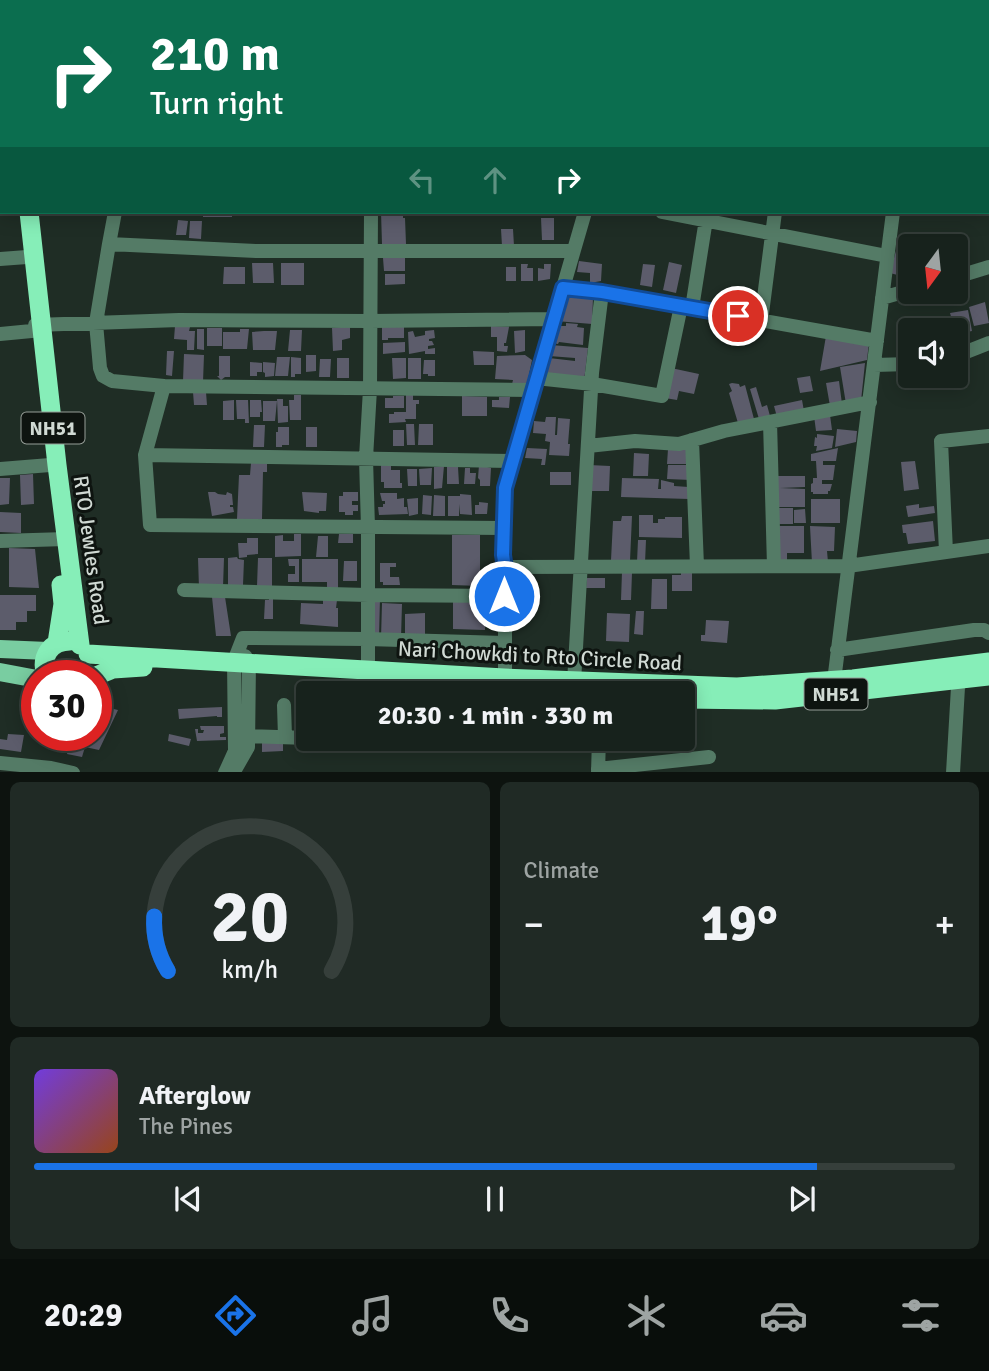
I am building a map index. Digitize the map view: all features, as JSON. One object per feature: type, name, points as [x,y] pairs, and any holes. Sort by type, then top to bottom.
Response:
[{"type":"highway","name":"RTO Jewles Road","points":[[22,214],[62,539],[63,604],[52,647]]},
{"type":"highway","name":"RTO Jewles Road","points":[[29,214],[50,465],[84,649]]},
{"type":"highway","name":"NH51","points":[[44,660],[52,647],[65,641],[73,641],[84,649],[89,660]]},
{"type":"highway","name":"Nari Chowkdi to Rto Circle Road","points":[[84,649],[143,662],[241,663],[367,676],[453,681]]},
{"type":"highway","name":"NH51","points":[[112,669],[143,662]]},
{"type":"highway","name":"Nari Chowkdi to Rto Circle Road","points":[[695,686],[833,687],[959,673],[989,662]]},
{"type":"highway","name":"NH51","points":[[959,673],[989,676]]},
{"type":"highway","name":"NH51","points":[[695,699],[775,701],[833,687]]},
{"type":"main road","points":[[0,649],[52,647]]},
{"type":"main road","points":[[0,672],[21,676]]},
{"type":"street","points":[[115,214],[96,323],[100,368],[103,376],[112,381],[164,386],[370,389],[592,384],[662,396],[687,307],[706,216]]},
{"type":"street","points":[[367,676],[366,458],[370,389],[372,214]]},
{"type":"street","points":[[504,681],[505,488],[584,214]]},
{"type":"street","points":[[684,214],[706,216],[773,233],[887,256]]},
{"type":"street","points":[[761,321],[775,214]]},
{"type":"street","points":[[833,687],[893,214]]},
{"type":"street","points":[[110,244],[371,253],[573,251]]},
{"type":"street","points":[[0,259],[27,257]]},
{"type":"street","points":[[968,273],[989,267]]},
{"type":"street","points":[[563,288],[602,292],[877,341]]},
{"type":"street","points":[[574,681],[592,384],[602,292]]},
{"type":"street","points":[[882,298],[898,293]]},
{"type":"street","points":[[0,334],[38,327],[178,320],[554,319]]},
{"type":"street","points":[[968,351],[989,343]]},
{"type":"street","points":[[874,365],[898,364]]},
{"type":"street","points":[[164,386],[145,455],[150,525],[504,528]]},
{"type":"street","points":[[588,446],[635,441],[679,444],[870,402]]},
{"type":"street","points":[[770,422],[774,566]]},
{"type":"street","points":[[946,552],[941,441],[989,436]]},
{"type":"street","points":[[692,440],[698,566]]},
{"type":"street","points":[[145,455],[513,461]]},
{"type":"street","points":[[0,466],[50,465]]},
{"type":"street","points":[[0,541],[62,539]]},
{"type":"street","points":[[505,568],[848,566],[989,546]]},
{"type":"street","points":[[184,590],[504,596]]},
{"type":"street","points":[[837,650],[974,630],[989,632]]},
{"type":"street","points":[[233,772],[239,754],[243,638],[504,643]]},
{"type":"street","points":[[225,772],[248,747],[241,663]]},
{"type":"street","points":[[953,772],[959,673]]},
{"type":"street","points":[[284,705],[285,737]]},
{"type":"street","points":[[248,736],[296,737]]},
{"type":"street","points":[[598,751],[598,771],[709,757]]},
{"type":"street","points":[[239,754],[246,772]]},
{"type":"street","points":[[0,763],[18,769],[51,768],[73,772]]},
{"type":"building","points":[[203,214],[232,214],[232,217],[203,217]]},
{"type":"building","points":[[381,214],[403,214],[406,244],[382,244]]},
{"type":"building","points":[[541,218],[554,218],[554,240],[542,240]]},
{"type":"building","points":[[178,220],[188,221],[186,235],[176,235]]},
{"type":"building","points":[[190,221],[202,221],[201,239],[189,238]]},
{"type":"building","points":[[501,229],[513,229],[514,246],[502,246]]},
{"type":"building","points":[[897,247],[898,247],[898,275],[890,273]]},
{"type":"building","points":[[383,258],[405,258],[405,271],[384,271]]},
{"type":"building","points":[[579,261],[602,264],[601,281],[590,283],[590,273],[577,272]]},
{"type":"building","points":[[669,262],[682,265],[676,293],[663,290]]},
{"type":"building","points":[[252,263],[273,263],[274,283],[253,283]]},
{"type":"building","points":[[281,263],[304,263],[304,285],[281,285]]},
{"type":"building","points":[[521,264],[528,264],[527,268],[533,268],[533,281],[521,281]]},
{"type":"building","points":[[544,264],[551,264],[550,279],[538,281],[538,268],[544,269]]},
{"type":"building","points":[[643,264],[655,265],[652,287],[640,285]]},
{"type":"building","points":[[224,267],[245,267],[245,284],[223,284]]},
{"type":"building","points":[[506,267],[516,267],[516,281],[506,281]]},
{"type":"building","points":[[385,274],[405,274],[405,284],[385,285]]},
{"type":"building","points":[[564,295],[593,298],[592,324],[556,321]]},
{"type":"building","points":[[985,302],[989,323],[974,326],[969,307]]},
{"type":"building","points":[[968,310],[972,331],[968,332],[968,318],[951,318],[950,313]]},
{"type":"building","points":[[566,323],[578,324],[577,327],[584,328],[583,345],[551,343],[555,326],[566,326]]},
{"type":"building","points":[[175,326],[190,327],[189,331],[195,331],[194,350],[187,350],[187,340],[174,339]]},
{"type":"building","points":[[350,326],[350,338],[342,340],[342,350],[333,351],[332,328]]},
{"type":"building","points":[[382,326],[404,327],[404,338],[382,340]]},
{"type":"building","points":[[491,326],[509,327],[504,343],[504,346],[508,346],[507,352],[497,351],[497,337],[491,337]]},
{"type":"building","points":[[207,328],[222,328],[222,346],[207,346]]},
{"type":"building","points":[[197,329],[204,329],[204,350],[197,349]]},
{"type":"building","points":[[240,329],[249,329],[247,349],[223,349],[223,332],[240,332]]},
{"type":"building","points":[[290,330],[302,330],[301,351],[288,351]]},
{"type":"building","points":[[434,330],[435,338],[429,341],[434,345],[428,346],[428,349],[435,348],[435,354],[425,354],[425,351],[409,354],[408,332],[413,331],[415,337],[425,335],[425,331]]},
{"type":"building","points":[[525,330],[525,351],[515,353],[514,331]]},
{"type":"building","points":[[277,331],[275,350],[253,350],[252,332]]},
{"type":"building","points":[[826,336],[869,342],[867,360],[820,371]]},
{"type":"building","points":[[405,342],[405,352],[383,354],[383,343]]},
{"type":"building","points":[[551,345],[588,348],[584,381],[546,376],[549,358],[575,361],[575,358],[549,356]]},
{"type":"building","points":[[167,351],[174,351],[172,376],[166,375]]},
{"type":"building","points":[[473,351],[494,352],[494,365],[474,365]]},
{"type":"building","points":[[184,354],[204,355],[203,382],[183,381]]},
{"type":"building","points":[[306,355],[316,355],[316,371],[306,372]]},
{"type":"building","points":[[525,355],[532,360],[527,384],[512,384],[513,380],[495,379],[497,356]]},
{"type":"building","points":[[219,356],[230,356],[230,377],[221,380],[217,376]]},
{"type":"building","points":[[277,357],[290,357],[288,376],[275,376]]},
{"type":"building","points":[[291,357],[301,358],[301,374],[295,374],[295,377],[291,377]]},
{"type":"building","points":[[337,358],[349,358],[349,378],[337,378]]},
{"type":"building","points":[[392,358],[406,358],[406,378],[393,379]]},
{"type":"building","points":[[408,358],[421,358],[421,379],[408,379]]},
{"type":"building","points":[[320,359],[331,359],[330,377],[319,377]]},
{"type":"building","points":[[424,360],[435,360],[435,376],[423,374]]},
{"type":"building","points":[[250,362],[262,363],[262,372],[257,372],[257,376],[250,376]]},
{"type":"building","points":[[263,362],[275,363],[274,376],[265,377]]},
{"type":"building","points":[[865,363],[861,401],[846,404],[840,367]]},
{"type":"building","points":[[671,368],[699,374],[694,394],[679,391],[677,400],[665,398]]},
{"type":"building","points":[[810,376],[813,391],[800,393],[797,378]]},
{"type":"building","points":[[839,381],[842,404],[830,406],[826,383]]},
{"type":"building","points":[[729,384],[739,384],[740,387],[745,385],[754,419],[738,423],[729,393],[732,391]]},
{"type":"building","points":[[756,387],[762,407],[767,405],[770,416],[759,419],[750,389]]},
{"type":"building","points":[[193,392],[206,392],[207,405],[194,405]]},
{"type":"building","points":[[406,394],[413,394],[413,400],[419,400],[419,404],[416,404],[416,419],[389,423],[389,414],[406,412]]},
{"type":"building","points":[[294,395],[301,395],[301,420],[290,420],[289,400],[294,400]]},
{"type":"building","points":[[404,396],[404,408],[385,408],[385,398]]},
{"type":"building","points":[[462,396],[487,397],[487,416],[462,416]]},
{"type":"building","points":[[499,397],[510,397],[509,408],[492,407],[492,400],[499,400]]},
{"type":"building","points":[[277,399],[283,399],[283,406],[288,406],[288,422],[278,423]]},
{"type":"building","points":[[234,400],[234,420],[223,420],[223,401]]},
{"type":"building","points":[[236,400],[248,400],[249,423],[245,423],[245,419],[237,419]]},
{"type":"building","points":[[250,400],[261,400],[260,417],[250,417]]},
{"type":"building","points":[[802,400],[804,411],[777,417],[774,406]]},
{"type":"building","points":[[263,401],[277,401],[275,421],[263,421]]},
{"type":"building","points":[[830,415],[832,430],[816,431],[814,416]]},
{"type":"building","points":[[546,417],[556,417],[555,435],[558,418],[570,419],[569,456],[549,455],[550,442],[545,441],[546,434],[533,433],[534,421],[545,422]]},
{"type":"building","points":[[406,424],[414,424],[415,445],[407,445]]},
{"type":"building","points":[[419,424],[433,424],[433,445],[418,445]]},
{"type":"building","points":[[254,425],[265,425],[264,447],[253,447]]},
{"type":"building","points":[[278,427],[289,427],[289,445],[276,447]]},
{"type":"building","points":[[306,427],[317,427],[317,447],[306,447]]},
{"type":"building","points":[[837,429],[857,431],[856,442],[835,447]]},
{"type":"building","points":[[393,430],[404,430],[404,446],[393,446]]},
{"type":"building","points":[[817,434],[834,436],[832,448],[816,451],[817,446],[814,446]]},
{"type":"building","points":[[527,448],[547,449],[545,465],[541,465],[542,459],[525,458]]},
{"type":"building","points":[[838,448],[836,461],[823,461],[823,465],[835,465],[833,480],[822,480],[822,484],[832,484],[830,491],[828,494],[813,494],[811,484],[813,478],[817,478],[816,461],[811,461],[811,454]]},
{"type":"building","points":[[668,449],[692,449],[692,464],[667,464]]},
{"type":"building","points":[[634,453],[649,454],[648,476],[633,476]]},
{"type":"building","points":[[267,461],[267,472],[263,472],[262,519],[237,519],[239,475],[250,475],[251,463]]},
{"type":"building","points":[[915,461],[919,489],[904,491],[901,462]]},
{"type":"building","points":[[381,464],[391,465],[391,470],[400,470],[402,488],[384,488],[384,482],[381,482]]},
{"type":"building","points":[[479,465],[491,468],[490,486],[480,486]]},
{"type":"building","points":[[589,465],[610,466],[609,491],[588,491]]},
{"type":"building","points":[[668,465],[691,465],[691,480],[667,479]]},
{"type":"building","points":[[444,466],[442,488],[434,489],[434,467]]},
{"type":"building","points":[[447,466],[458,467],[459,484],[447,484]]},
{"type":"building","points":[[432,468],[431,485],[420,485],[419,469]]},
{"type":"building","points":[[465,468],[470,468],[470,473],[476,473],[475,484],[464,484]]},
{"type":"building","points":[[407,469],[417,469],[417,486],[408,486]]},
{"type":"building","points":[[550,472],[571,472],[571,485],[550,485]]},
{"type":"building","points":[[33,474],[34,504],[21,505],[20,475]]},
{"type":"building","points":[[776,476],[805,476],[805,487],[780,488],[805,489],[805,507],[777,507]]},
{"type":"building","points":[[0,478],[10,478],[9,504],[0,505]]},
{"type":"building","points":[[622,478],[659,479],[658,489],[661,489],[661,480],[674,483],[674,486],[689,487],[689,499],[621,497]]},
{"type":"building","points":[[208,492],[232,494],[233,505],[230,507],[233,507],[234,512],[212,516]]},
{"type":"building","points":[[302,492],[327,493],[326,511],[304,511]]},
{"type":"building","points":[[343,492],[358,492],[358,501],[352,501],[352,505],[358,505],[358,511],[353,511],[353,515],[339,512],[339,496],[343,496]]},
{"type":"building","points":[[380,493],[397,493],[397,499],[404,498],[404,507],[407,507],[408,514],[379,515],[378,507],[385,504]]},
{"type":"building","points":[[423,495],[432,496],[431,515],[422,514]]},
{"type":"building","points":[[434,495],[445,496],[445,516],[433,516]]},
{"type":"building","points":[[471,495],[472,515],[460,514],[459,504],[459,516],[448,516],[448,496]]},
{"type":"building","points":[[418,498],[418,514],[409,516],[407,499]]},
{"type":"building","points":[[811,499],[840,499],[840,523],[811,523]]},
{"type":"building","points":[[479,502],[488,503],[487,514],[475,514],[475,505],[479,505]]},
{"type":"building","points":[[919,504],[919,508],[934,506],[935,513],[908,517],[906,506]]},
{"type":"building","points":[[778,508],[793,508],[793,524],[778,524]]},
{"type":"building","points":[[805,509],[806,523],[794,523],[794,510]]},
{"type":"building","points":[[0,512],[21,513],[21,533],[0,532]]},
{"type":"building","points":[[639,515],[653,515],[653,523],[658,523],[658,519],[665,517],[682,517],[682,538],[639,537]]},
{"type":"building","points":[[622,516],[632,516],[630,561],[611,560],[613,521],[621,521]]},
{"type":"building","points":[[933,521],[935,541],[908,544],[902,525]]},
{"type":"building","points":[[774,526],[804,526],[804,553],[787,553],[787,562],[775,562]]},
{"type":"building","points":[[810,526],[835,527],[834,551],[827,551],[828,562],[812,563]]},
{"type":"building","points":[[294,534],[301,534],[301,556],[275,557],[275,536],[283,535],[283,541],[294,541]]},
{"type":"building","points":[[339,534],[353,534],[353,543],[338,543]]},
{"type":"building","points":[[452,535],[480,535],[480,586],[452,585]]},
{"type":"building","points":[[318,536],[328,536],[328,557],[316,557]]},
{"type":"building","points":[[247,538],[258,538],[258,554],[239,558],[238,543],[247,543]]},
{"type":"building","points":[[638,540],[646,540],[645,563],[637,562]]},
{"type":"building","points":[[9,548],[35,549],[39,588],[9,587]]},
{"type":"building","points":[[237,557],[244,560],[243,585],[228,585],[228,558]]},
{"type":"building","points":[[198,558],[224,558],[223,587],[199,588]]},
{"type":"building","points":[[258,558],[272,558],[272,586],[257,586]]},
{"type":"building","points":[[288,559],[299,559],[299,582],[288,582],[288,574],[295,574],[295,566],[289,566]]},
{"type":"building","points":[[302,559],[338,559],[338,588],[327,588],[327,582],[302,582]]},
{"type":"building","points":[[344,561],[357,561],[357,581],[343,581]]},
{"type":"building","points":[[380,563],[396,563],[396,567],[390,567],[390,577],[399,577],[400,585],[383,585],[383,582],[380,582]]},
{"type":"building","points":[[622,572],[632,573],[631,600],[621,600]]},
{"type":"building","points":[[692,573],[692,591],[672,591],[672,575]]},
{"type":"building","points":[[587,578],[605,578],[605,588],[586,588]]},
{"type":"building","points":[[652,579],[667,579],[667,609],[651,609]]},
{"type":"building","points":[[0,595],[36,595],[36,611],[27,611],[27,622],[16,622],[16,630],[0,630]]},
{"type":"building","points":[[212,597],[225,597],[231,636],[216,636]]},
{"type":"building","points":[[273,598],[273,619],[264,619],[265,600]]},
{"type":"building","points":[[373,598],[380,598],[379,638],[373,638]]},
{"type":"building","points":[[323,600],[337,600],[338,627],[300,624],[301,603],[323,604]]},
{"type":"building","points":[[453,601],[481,601],[486,604],[485,630],[453,629]]},
{"type":"building","points":[[382,603],[402,604],[401,638],[381,638]]},
{"type":"building","points":[[636,611],[644,611],[643,635],[634,634]]},
{"type":"building","points":[[425,613],[425,636],[405,636],[405,614]]},
{"type":"building","points":[[607,613],[630,614],[629,642],[606,641]]},
{"type":"building","points":[[706,620],[729,621],[727,643],[701,641],[701,635],[705,635]]},
{"type":"building","points":[[222,707],[222,717],[179,719],[178,709]]},
{"type":"building","points":[[112,709],[118,710],[112,723]]},
{"type":"building","points":[[200,726],[224,726],[224,733],[220,734],[220,737],[226,737],[226,740],[197,741],[195,729],[198,729],[198,733],[203,733],[204,730],[201,730]]},
{"type":"building","points":[[8,734],[21,735],[21,752],[0,749],[0,739],[7,740]]},
{"type":"building","points":[[169,734],[191,739],[189,746],[168,741]]},
{"type":"building","points":[[283,739],[283,751],[262,752],[262,740]]},
{"type":"building","points":[[68,751],[84,751],[82,757],[67,754]]},
{"type":"route","points":[[504,596],[505,488],[563,288],[602,292],[738,316]]}]
